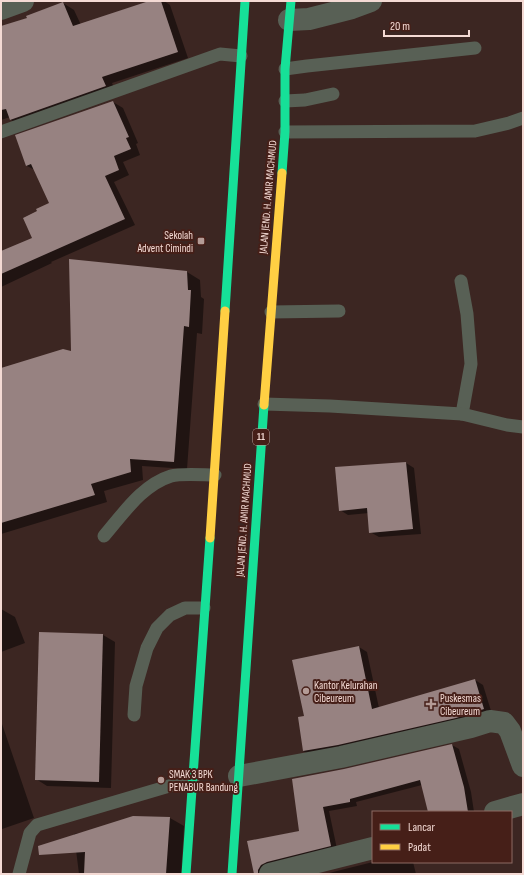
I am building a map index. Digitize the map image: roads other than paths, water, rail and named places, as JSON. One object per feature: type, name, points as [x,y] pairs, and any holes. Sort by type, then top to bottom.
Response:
[{"type":"highway","points":[[186,874],[204,608],[215,475],[245,1]]},
{"type":"highway","name":"JALAN JEND. H. AMIR MACHMUD","points":[[232,874],[264,404],[285,132],[285,70],[290,10]]},
{"type":"street","points":[[1,9],[23,1]]},
{"type":"street","points":[[290,10],[309,20],[360,3]]},
{"type":"street","points":[[239,776],[341,757],[471,727],[490,721],[504,722],[510,730],[523,766]]},
{"type":"street","points":[[498,811],[523,804]]},
{"type":"street","points":[[270,874],[372,848]]},
{"type":"lane","points":[[285,70],[307,66],[475,48]]},
{"type":"lane","points":[[1,132],[220,54],[241,56]]},
{"type":"lane","points":[[285,101],[305,100],[333,94]]},
{"type":"lane","points":[[285,132],[475,131],[523,118]]},
{"type":"lane","points":[[461,281],[467,314],[471,364],[462,414]]},
{"type":"lane","points":[[271,312],[339,311]]},
{"type":"lane","points":[[264,404],[462,414],[507,426],[523,427]]},
{"type":"lane","points":[[104,536],[141,494],[152,485],[172,476],[215,475]]},
{"type":"lane","points":[[134,715],[136,686],[147,648],[156,628],[170,615],[185,608],[204,608]]},
{"type":"lane","points":[[19,874],[30,833],[37,825],[193,778]]},
{"type":"place","name":"Sekolah Advent Cimindi","points":[[201,241]]},
{"type":"place","name":"Kantor Kelurahan Cibeureum","points":[[306,691]]},
{"type":"place","name":"Puskesmas Cibeureum","points":[[431,704]]},
{"type":"place","name":"SMAK 3 BPK PENABUR Bandung","points":[[161,780]]}]
